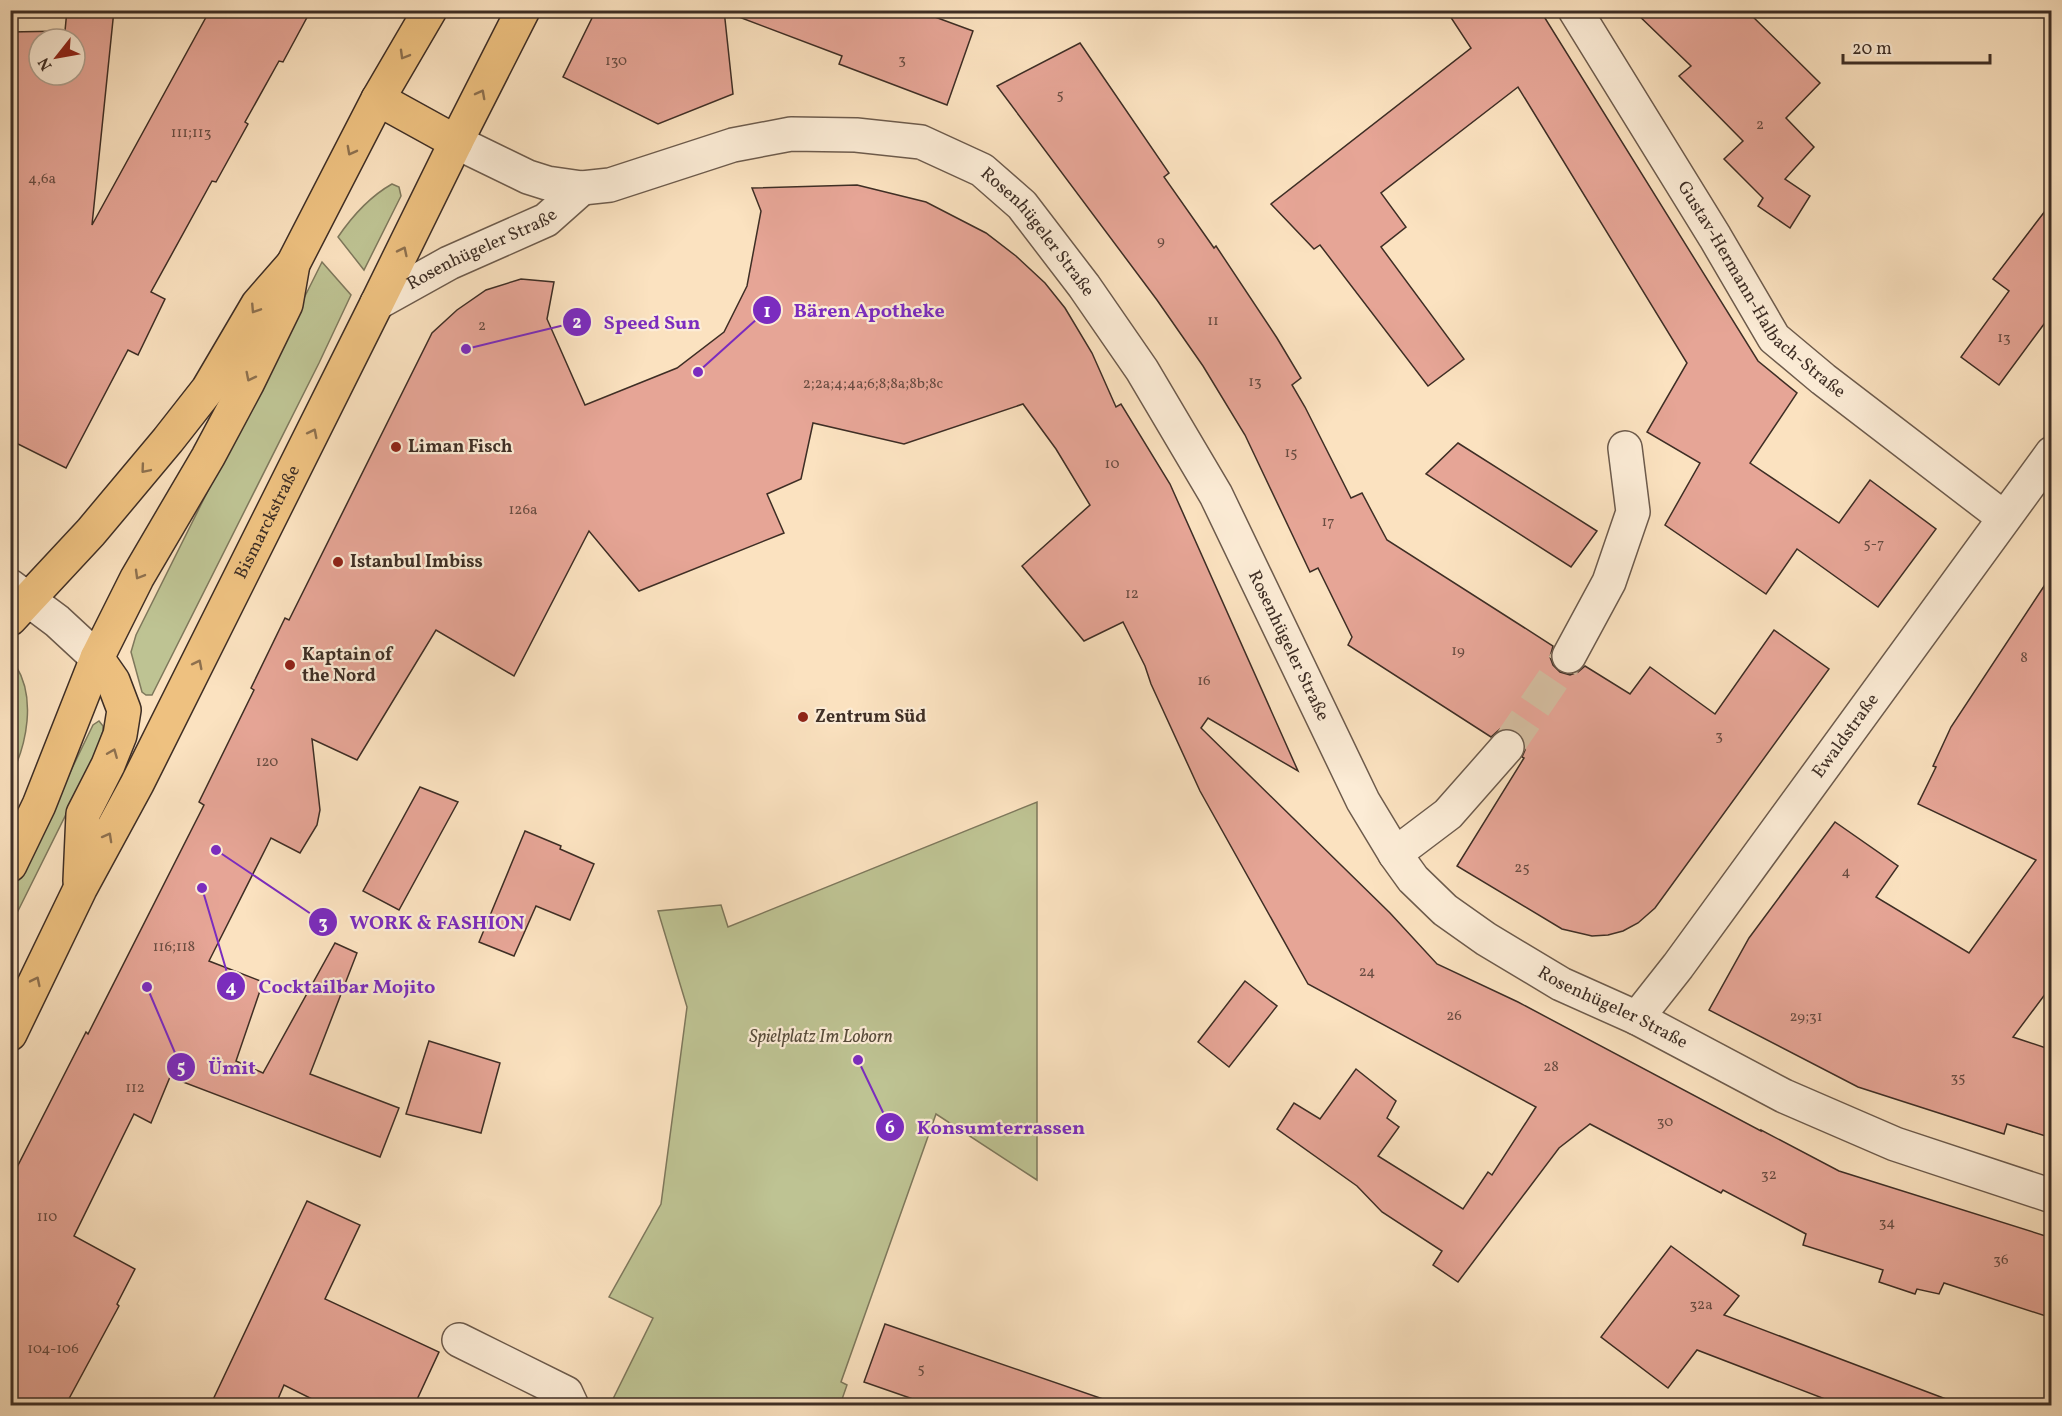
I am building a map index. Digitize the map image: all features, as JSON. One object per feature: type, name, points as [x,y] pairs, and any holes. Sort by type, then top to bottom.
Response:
[{"type":"main road","points":[[17,601],[91,532],[208,388],[258,304],[293,264],[378,99],[430,10]]},
{"type":"main road","name":"Bismarckstraße","points":[[10,1034],[80,889],[137,784],[523,10]]},
{"type":"main road","points":[[378,99],[456,142]]},
{"type":"main road","points":[[10,865],[39,805],[97,658],[137,578],[208,457],[286,304],[293,264]]},
{"type":"main road","points":[[80,889],[83,814],[108,765],[120,735],[124,710],[113,681],[97,658]]},
{"type":"street","name":"Gustav-Hermann-Halbach-Straße","points":[[1575,10],[1715,237],[1774,338],[1823,379],[2003,517]]},
{"type":"street","name":"Rosenhügeler Straße","points":[[456,142],[528,177],[547,183],[582,188],[610,185],[733,145],[791,134],[856,135],[921,142],[982,170],[1022,205],[1084,286],[1142,370],[1216,495],[1363,801],[1413,879],[1445,910],[1486,939],[1562,984],[1637,1018],[1784,1096],[1895,1144],[2052,1196]]},
{"type":"street","name":"Rosenhügeler Straße","points":[[377,303],[449,263],[546,219],[582,188]]},
{"type":"street","points":[[1569,656],[1610,582],[1633,512],[1625,448]]},
{"type":"street","name":"Ewaldstraße","points":[[1637,1018],[1685,957],[2003,517],[2052,453]]},
{"type":"street","points":[[17,601],[57,621],[97,658]]},
{"type":"street","points":[[1395,854],[1448,814],[1507,747]]},
{"type":"street","points":[[10,837],[39,805]]},
{"type":"street","points":[[459,1340],[566,1393],[572,1406]]},
{"type":"green space","points":[[392,184],[399,187],[401,196],[364,270],[338,237],[362,207]]},
{"type":"green space","points":[[322,262],[351,295],[152,695],[146,695],[142,692],[131,652],[136,635]]},
{"type":"green space","points":[[11,665],[16,666],[26,692],[27,721],[21,750],[11,776]]},
{"type":"green space","points":[[99,721],[103,726],[103,731],[95,756],[11,925],[10,896],[93,725]]},
{"type":"green space","name":"Spielplatz Im Loborn","points":[[1037,802],[1037,1180],[936,1114],[841,1382],[847,1385],[840,1405],[610,1405],[653,1318],[609,1297],[661,1204],[687,1007],[658,911],[721,905],[728,927]]},
{"type":"building","points":[[67,10],[114,10],[92,225],[210,10],[311,10],[283,62],[279,61],[245,122],[248,124],[216,182],[212,181],[151,292],[165,299],[138,355],[128,350],[66,468],[10,440],[10,32],[27,32],[27,87],[87,87],[87,27],[65,27]]},
{"type":"building","points":[[596,10],[724,10],[733,94],[658,124],[563,77]]},
{"type":"building","points":[[732,10],[916,10],[973,31],[947,105],[839,64],[842,56],[731,14]]},
{"type":"building","points":[[1446,10],[1540,10],[1758,361],[1797,393],[1750,463],[1839,523],[1870,480],[1936,529],[1878,607],[1797,549],[1766,594],[1665,525],[1700,463],[1647,432],[1687,363],[1518,87],[1381,193],[1406,227],[1381,247],[1464,359],[1428,386],[1320,245],[1314,249],[1271,204],[1471,48]]},
{"type":"building","points":[[1633,10],[1746,10],[1820,83],[1786,118],[1814,147],[1785,179],[1810,196],[1790,228],[1758,206],[1763,198],[1724,159],[1743,141],[1679,76],[1691,66]]},
{"type":"building","points":[[1080,43],[1169,173],[1164,177],[1214,248],[1216,246],[1277,338],[1301,378],[1292,385],[1351,498],[1362,493],[1387,540],[1553,646],[1550,657],[1553,665],[1560,672],[1570,675],[1585,666],[1630,694],[1650,667],[1715,714],[1774,630],[1829,669],[1655,908],[1638,923],[1623,931],[1608,935],[1592,936],[1562,929],[1457,866],[1524,758],[1522,757],[1525,740],[1519,733],[1510,729],[1500,729],[1491,737],[1348,645],[1352,637],[1318,568],[1310,572],[1245,435],[1203,366],[1157,300],[997,86]]},
{"type":"building","points":[[857,185],[926,202],[986,233],[1016,256],[1045,283],[1065,308],[1092,353],[1116,407],[1121,404],[1170,484],[1298,771],[1208,718],[1201,728],[1390,913],[1437,964],[1518,1002],[1839,1171],[2052,1238],[2052,1318],[1944,1283],[1939,1294],[1917,1289],[1915,1294],[1879,1282],[1883,1270],[1803,1245],[1806,1234],[1723,1190],[1721,1193],[1590,1124],[1559,1148],[1458,1282],[1433,1265],[1442,1251],[1382,1212],[1357,1186],[1277,1129],[1294,1103],[1320,1119],[1356,1069],[1396,1101],[1387,1118],[1399,1127],[1378,1156],[1463,1209],[1488,1172],[1492,1175],[1536,1107],[1308,984],[1200,791],[1123,622],[1084,641],[1022,566],[1090,505],[1056,449],[1023,404],[904,444],[813,423],[801,479],[767,494],[784,533],[639,591],[589,531],[514,676],[436,630],[357,760],[312,739],[320,810],[317,825],[300,853],[271,838],[209,961],[263,982],[236,1061],[263,1073],[335,943],[357,953],[310,1074],[399,1108],[380,1157],[170,1077],[151,1123],[134,1114],[74,1236],[135,1269],[117,1304],[119,1306],[65,1406],[10,1406],[10,1181],[86,1032],[88,1034],[204,805],[199,802],[254,690],[251,688],[285,618],[289,620],[432,333],[457,310],[486,290],[521,279],[554,282],[547,319],[585,405],[677,368],[724,332],[747,286],[761,211],[752,188]]},
{"type":"building","points":[[2052,202],[2052,323],[2047,320],[1999,385],[1961,357],[2009,291],[1993,279]]},
{"type":"building","points":[[1458,443],[1597,531],[1571,567],[1426,474]]},
{"type":"building","points":[[2052,574],[2052,985],[2013,1037],[2052,1050],[2052,1138],[2007,1124],[2004,1134],[1858,1087],[1709,1010],[1749,938],[1835,822],[1898,866],[1876,897],[1969,953],[2036,860],[1918,804],[1936,767],[1933,766],[1951,727]]},
{"type":"building","points":[[420,787],[458,802],[399,910],[363,891]]},
{"type":"building","points":[[525,831],[561,846],[560,849],[594,864],[570,920],[536,906],[514,956],[479,942]]},
{"type":"building","points":[[1245,981],[1277,1006],[1229,1067],[1198,1042]]},
{"type":"building","points":[[429,1041],[500,1063],[481,1133],[406,1114]]},
{"type":"building","points":[[307,1201],[360,1225],[325,1299],[439,1352],[414,1406],[326,1406],[284,1385],[275,1406],[210,1406]]},
{"type":"building","points":[[1671,1246],[1739,1296],[1724,1315],[1954,1402],[1953,1406],[1843,1406],[1697,1350],[1668,1388],[1601,1337]]},
{"type":"building","points":[[885,1324],[1103,1399],[1102,1406],[933,1406],[864,1382]]},
{"type":"tunnel","points":[[1507,747],[1569,656]]},
{"type":"place","name":"Speed Sun","points":[[466,349]]},
{"type":"place","name":"Bären Apotheke","points":[[698,372]]},
{"type":"place","name":"Liman Fisch","points":[[396,447]]},
{"type":"place","name":"Istanbul Imbiss","points":[[338,562]]},
{"type":"place","name":"Kaptain of the Nord","points":[[290,665]]},
{"type":"place","name":"Zentrum Süd","points":[[803,717]]},
{"type":"place","name":"WORK & FASHION","points":[[216,850]]},
{"type":"place","name":"Cocktailbar Mojito","points":[[202,888]]},
{"type":"place","name":"Ümit","points":[[147,987]]},
{"type":"place","name":"Konsumterrassen","points":[[858,1060]]}]
